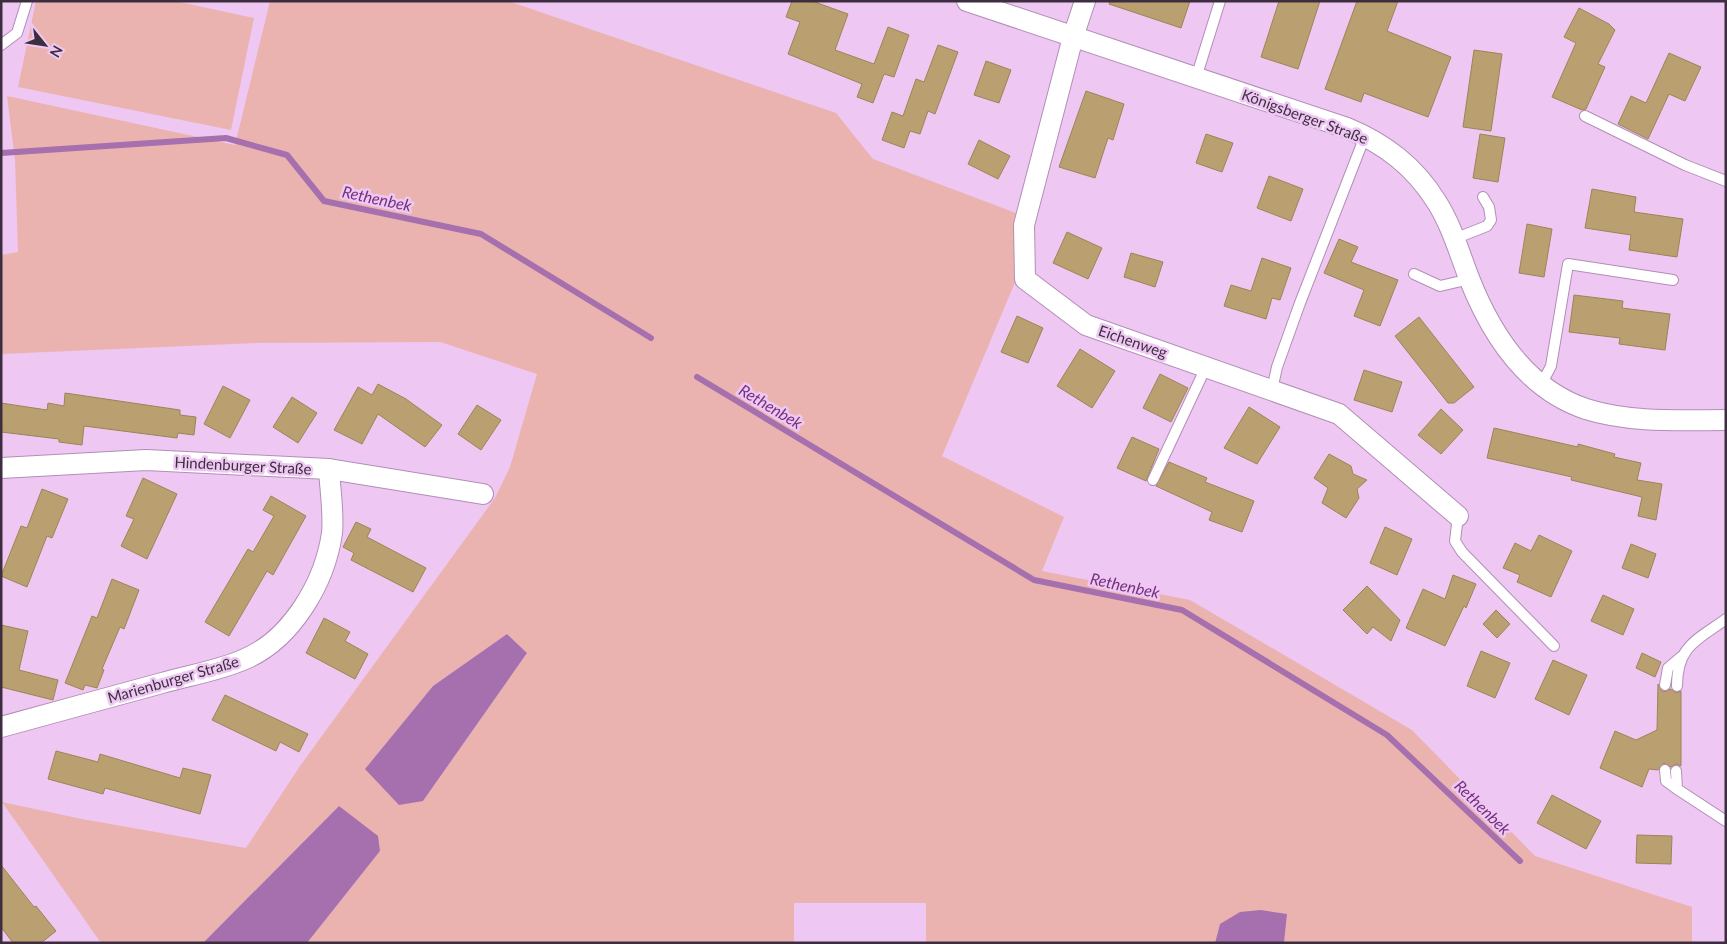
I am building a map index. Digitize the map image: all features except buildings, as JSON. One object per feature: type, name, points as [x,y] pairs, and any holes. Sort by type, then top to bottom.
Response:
[{"type":"street","name":"Königsberger Straße","points":[[967,1],[1365,136],[1394,154],[1418,177],[1437,203],[1470,279],[1504,347],[1541,385],[1572,403],[1613,415],[1726,420]]},
{"type":"street","points":[[1073,37],[1085,1]]},
{"type":"street","name":"Eichenweg","points":[[1073,37],[1024,225],[1025,279],[1086,325],[1339,414],[1458,516]]},
{"type":"street","name":"Hindenburger Straße","points":[[1,468],[146,460],[329,469],[483,494]]},
{"type":"street","name":"Marienburger Straße","points":[[1,727],[208,673],[247,658],[265,648],[289,626],[312,593],[324,564],[332,532],[329,469]]},
{"type":"lane","points":[[1,45],[17,34],[27,1]]},
{"type":"lane","points":[[1196,78],[1220,1]]},
{"type":"lane","points":[[1585,116],[1685,165],[1726,181]]},
{"type":"lane","points":[[1272,390],[1300,303],[1365,136]]},
{"type":"lane","points":[[1454,239],[1487,226],[1491,220],[1489,207],[1483,197]]},
{"type":"lane","points":[[1541,385],[1551,366],[1568,264],[1673,280]]},
{"type":"lane","points":[[1414,274],[1440,286],[1470,279]]},
{"type":"lane","points":[[1153,480],[1206,367]]},
{"type":"lane","points":[[1458,516],[1455,541],[1462,552],[1554,646]]},
{"type":"lane","points":[[1665,685],[1668,668],[1681,657],[1687,647],[1726,619]]},
{"type":"lane","points":[[1677,686],[1681,657]]},
{"type":"lane","points":[[1665,770],[1666,781],[1726,821]]},
{"type":"lane","points":[[1676,770],[1677,789]]},
{"type":"shaded area","points":[[36,1],[175,1],[254,18],[231,130],[18,87]]},
{"type":"shaded area","points":[[270,1],[508,1],[836,113],[873,159],[1016,213],[1016,280],[942,456],[1064,517],[1042,571],[1190,600],[1412,730],[1535,856],[1692,907],[1692,943],[1284,943],[1287,914],[1220,924],[1215,943],[926,943],[926,903],[794,903],[794,943],[307,943],[380,851],[339,806],[203,943],[101,943],[2,802],[82,819],[246,848],[300,766],[495,498],[510,467],[537,374],[440,342],[258,343],[1,354],[1,255],[18,252],[15,160],[7,96],[235,145]],"holes":[[[507,634],[527,653],[423,801],[365,769],[433,686]]]},
{"type":"shaded area","points":[[507,634],[527,653],[423,801],[399,805],[365,769],[433,686]]},
{"type":"shaded area","points":[[339,806],[378,836],[380,851],[307,943],[203,943]]},
{"type":"shaded area","points":[[1261,910],[1287,914],[1284,943],[1215,943],[1220,924],[1240,912]]},
{"type":"waterway","name":"Rethenbek","points":[[1,153],[226,138],[287,155],[324,201],[481,234],[651,338]]},
{"type":"waterway","name":"Rethenbek","points":[[697,377],[1034,580],[1182,610],[1387,735],[1520,861]]}]
